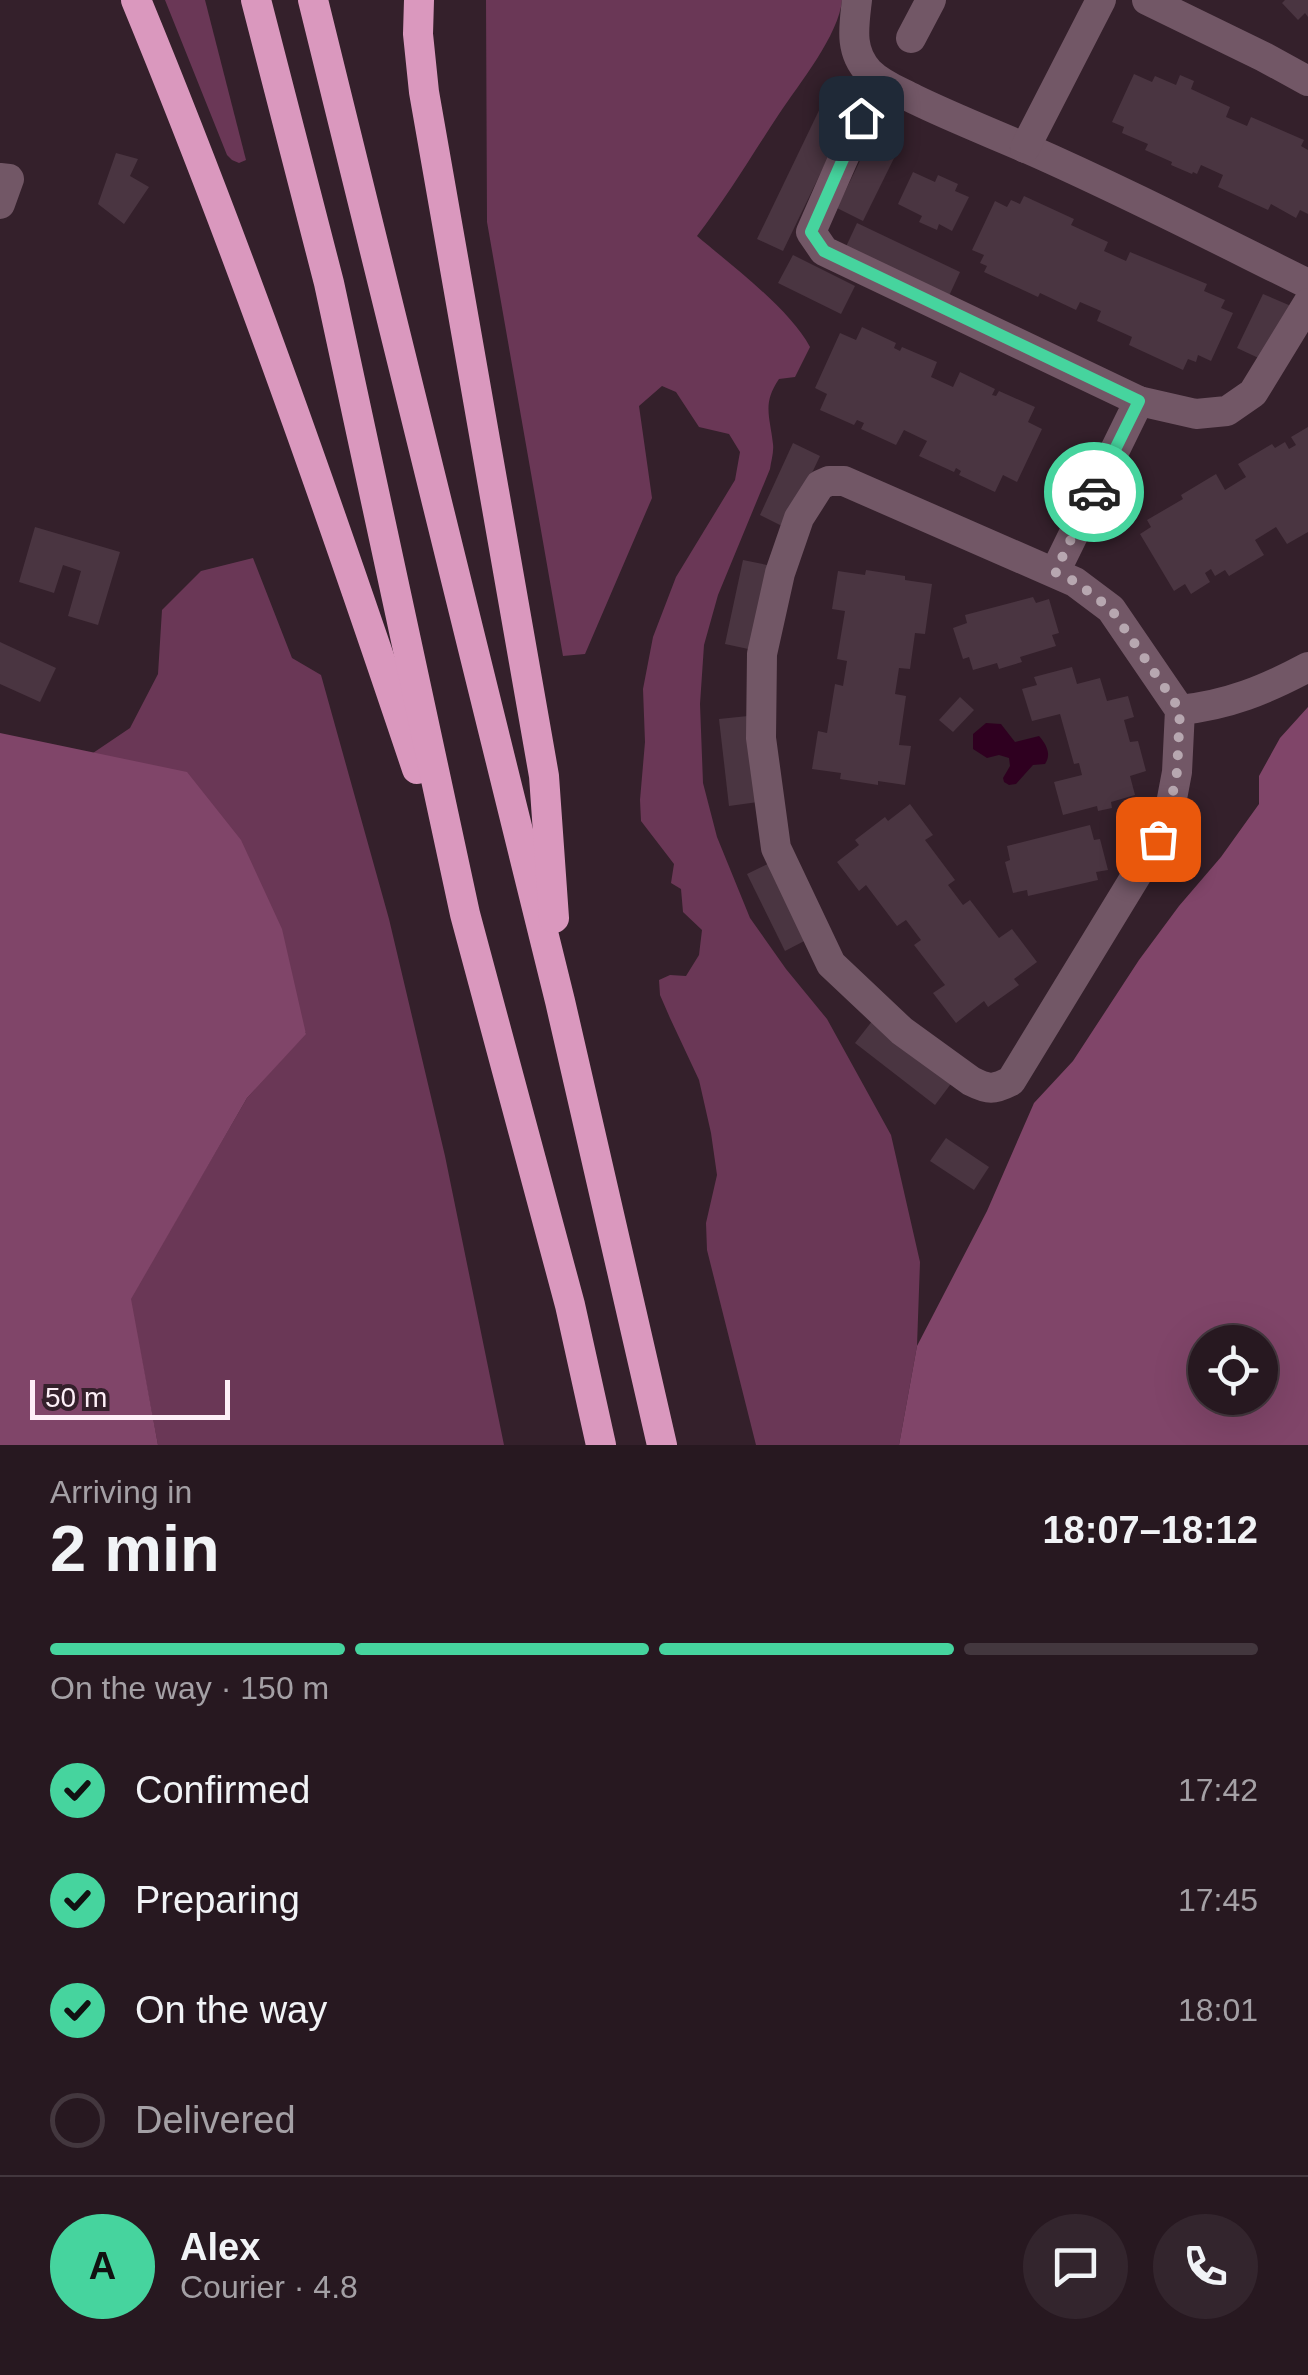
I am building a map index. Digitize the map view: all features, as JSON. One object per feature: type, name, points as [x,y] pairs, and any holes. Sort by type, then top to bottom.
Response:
[{"type":"highway","points":[[136,0],[295,412],[465,914]]},
{"type":"highway","points":[[256,0],[328,284],[465,914],[570,1305],[602,1445]]},
{"type":"highway","points":[[313,0],[560,1001],[662,1445]]},
{"type":"highway","points":[[419,0],[424,92],[544,776],[560,1001]]},
{"type":"street","points":[[857,0],[857,57],[886,85],[1134,198],[1308,284]]},
{"type":"street","points":[[911,38],[931,0]]},
{"type":"street","points":[[1026,148],[1102,0]]},
{"type":"street","points":[[1148,0],[1308,81]]},
{"type":"street","points":[[861,118],[811,232],[824,251],[1139,401],[1196,414],[1227,410],[1253,393],[1308,303]]},
{"type":"street","points":[[1055,572],[1139,401]]},
{"type":"street","points":[[829,481],[844,481],[1055,572],[1076,582],[1111,609],[1180,710],[1177,772],[1166,826],[1011,1081],[995,1089],[971,1081],[902,1031],[830,964],[776,848],[761,738],[762,654],[780,574],[800,518],[812,495],[829,481]]},
{"type":"street","points":[[1180,710],[1208,707],[1262,691],[1308,668]]},
{"type":"shaded area","points":[[165,0],[205,0],[246,160],[239,163],[227,155]]},
{"type":"shaded area","points":[[486,0],[842,0],[834,28],[817,59],[697,236],[774,303],[810,347],[795,377],[779,379],[770,396],[770,469],[718,595],[704,645],[700,704],[703,783],[717,837],[750,918],[827,1019],[891,1135],[920,1262],[917,1346],[899,1445],[756,1445],[707,1250],[706,1223],[717,1175],[711,1133],[699,1080],[660,995],[659,980],[670,975],[686,976],[699,955],[702,930],[683,912],[681,889],[671,883],[674,864],[641,821],[640,800],[645,742],[643,689],[653,637],[676,577],[735,480],[740,452],[729,434],[699,427],[676,392],[662,386],[639,406],[652,498],[585,654],[563,656],[487,222]]},
{"type":"shaded area","points":[[253,558],[292,658],[321,675],[389,919],[445,1156],[504,1445],[158,1445],[130,1299],[247,1098],[306,1033],[93,753],[130,728],[158,674],[162,610],[201,571]]},
{"type":"shaded area","points":[[1308,707],[1308,1445],[899,1445],[917,1346],[987,1211],[1034,1103],[1073,1061],[1139,960],[1259,804],[1259,776],[1280,738]]},
{"type":"shaded area","points":[[986,723],[1001,724],[1015,742],[1039,736],[1048,753],[1045,764],[1033,765],[1016,784],[1004,782],[1009,758],[987,758],[973,749],[973,734]]},
{"type":"shaded area","points":[[0,733],[187,772],[241,840],[282,929],[306,1034],[247,1098],[131,1299],[158,1445],[0,1445]]},
{"type":"building","points":[[1308,0],[1308,17],[1305,13],[1298,20],[1282,3]]},
{"type":"building","points":[[1134,74],[1152,82],[1155,76],[1176,85],[1180,75],[1194,81],[1191,89],[1230,107],[1226,117],[1247,126],[1251,117],[1304,140],[1301,146],[1308,150],[1308,214],[1300,210],[1296,218],[1271,204],[1268,210],[1218,187],[1223,175],[1201,165],[1197,174],[1192,174],[1145,150],[1148,144],[1122,133],[1124,127],[1112,122]]},
{"type":"building","points":[[824,100],[850,112],[783,251],[757,239]]},
{"type":"building","points":[[874,132],[901,144],[863,221],[837,208]]},
{"type":"building","points":[[116,153],[138,159],[130,176],[149,187],[124,224],[98,204]]},
{"type":"building","points":[[913,172],[935,182],[938,175],[958,184],[955,191],[969,197],[952,231],[939,224],[937,230],[919,222],[922,216],[898,204]]},
{"type":"building","points":[[1024,196],[1074,219],[1071,225],[1108,242],[1104,251],[1126,261],[1130,252],[1207,284],[1204,291],[1225,300],[1221,308],[1233,313],[1211,361],[1198,355],[1196,362],[1188,359],[1183,370],[1129,345],[1132,337],[1097,321],[1101,311],[1080,302],[1076,310],[984,272],[987,266],[980,263],[984,255],[972,250],[995,201],[1007,207],[1011,200],[1020,204]]},
{"type":"building","points":[[857,223],[960,272],[948,298],[844,251]]},
{"type":"building","points":[[793,255],[855,286],[841,314],[778,283]]},
{"type":"building","points":[[1263,294],[1291,306],[1265,361],[1237,348]]},
{"type":"building","points":[[862,327],[896,343],[894,348],[900,351],[902,347],[937,362],[931,377],[953,387],[960,372],[995,389],[992,395],[999,391],[1035,407],[1028,422],[1042,429],[1017,482],[1003,475],[995,492],[959,475],[961,471],[956,468],[954,472],[919,456],[927,441],[904,430],[896,445],[861,429],[864,423],[857,420],[854,425],[820,410],[827,394],[815,388],[840,333],[856,340]]},
{"type":"building","points":[[1308,427],[1308,532],[1287,544],[1276,527],[1255,540],[1264,555],[1229,576],[1225,570],[1215,576],[1211,569],[1205,573],[1210,582],[1191,594],[1185,584],[1174,591],[1140,534],[1151,527],[1147,520],[1216,474],[1225,490],[1246,477],[1238,464],[1272,444],[1275,448],[1285,442],[1289,449],[1296,445],[1291,437]]},
{"type":"building","points":[[793,443],[820,456],[786,528],[760,515]]},
{"type":"building","points":[[35,527],[120,552],[98,625],[68,616],[81,571],[63,565],[54,593],[19,582]]},
{"type":"building","points":[[743,560],[772,566],[753,650],[725,644]]},
{"type":"building","points":[[866,570],[932,584],[925,634],[915,633],[910,669],[899,668],[895,694],[906,696],[899,745],[911,746],[905,785],[840,779],[841,773],[812,769],[818,731],[827,733],[835,684],[843,686],[847,661],[837,659],[845,611],[832,609],[838,571],[865,575]]},
{"type":"building","points":[[1033,597],[1036,603],[1049,599],[1059,633],[1052,635],[1056,646],[1020,657],[1022,662],[999,669],[997,663],[973,670],[969,657],[963,659],[953,628],[967,623],[965,615]]},
{"type":"building","points":[[0,642],[56,668],[40,702],[0,684]]},
{"type":"building","points":[[1072,667],[1077,684],[1100,678],[1107,701],[1128,696],[1134,717],[1124,720],[1130,742],[1138,741],[1146,771],[1130,776],[1135,795],[1111,802],[1112,808],[1098,811],[1097,806],[1063,815],[1054,782],[1082,775],[1079,763],[1074,764],[1060,714],[1032,721],[1022,689],[1037,685],[1034,677]]},
{"type":"building","points":[[960,697],[974,710],[953,732],[939,720]]},
{"type":"building","points":[[748,716],[758,802],[729,806],[719,719]]},
{"type":"building","points":[[910,804],[933,835],[925,840],[955,880],[948,885],[963,905],[970,900],[999,938],[1012,929],[1037,962],[1014,979],[1019,985],[988,1007],[984,1001],[956,1023],[933,993],[945,985],[914,945],[921,940],[906,920],[897,926],[866,885],[859,891],[837,862],[859,845],[855,840]]},
{"type":"building","points":[[1090,825],[1094,840],[1100,839],[1108,870],[1096,872],[1098,880],[1028,896],[1027,890],[1013,893],[1005,862],[1010,860],[1007,846]]},
{"type":"building","points":[[774,861],[812,937],[785,951],[747,874]]},
{"type":"building","points":[[873,1020],[953,1081],[935,1105],[855,1043]]},
{"type":"building","points":[[946,1138],[989,1167],[974,1190],[930,1161]]},
{"type":"way so far","points":[[1094,492],[1055,572],[1076,582],[1111,609],[1180,710],[1177,772],[1166,826],[1158,839]]},
{"type":"route","points":[[861,118],[811,232],[824,251],[1139,401],[1094,492]]}]
